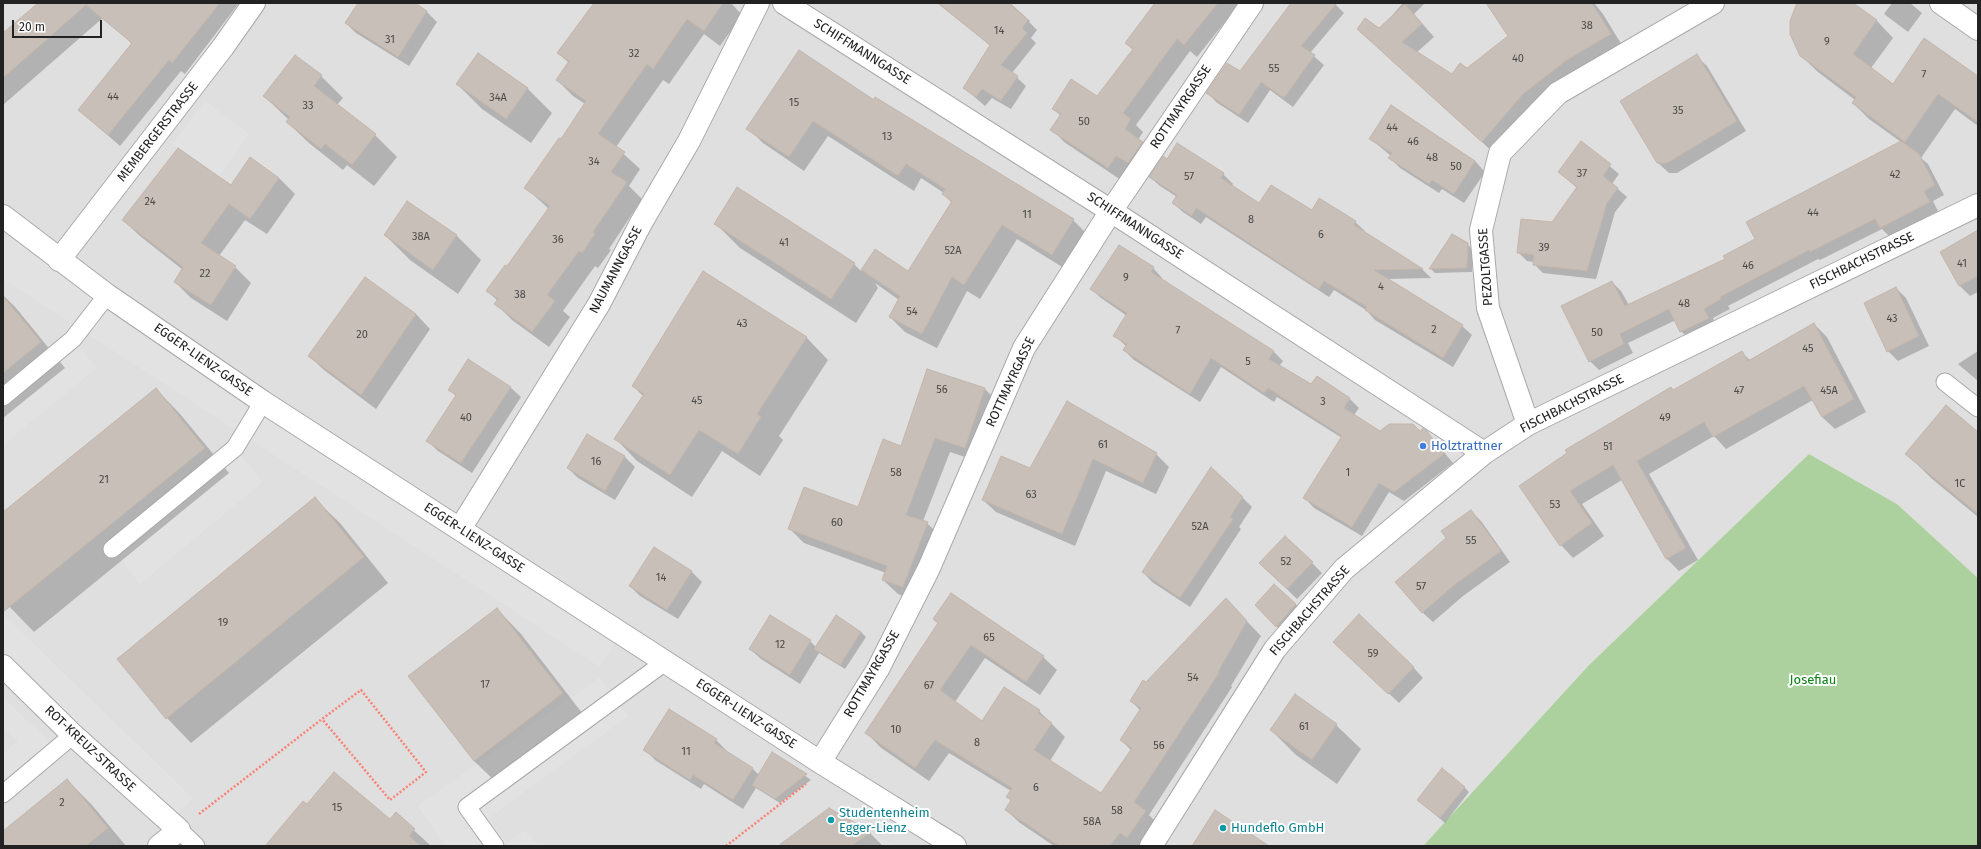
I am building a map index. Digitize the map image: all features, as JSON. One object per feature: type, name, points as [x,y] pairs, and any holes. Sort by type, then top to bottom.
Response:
[{"type":"street","name":"MEMBERGERSTRASSE","points":[[59,260],[224,47],[254,3]]},
{"type":"street","name":"NAUMANNGASSE","points":[[460,529],[599,304],[640,223],[689,141],[758,3]]},
{"type":"street","name":"SCHIFFMANNGASSE","points":[[784,3],[1111,210],[1484,453]]},
{"type":"street","name":"ROTTMAYRGASSE","points":[[820,762],[878,669],[929,568],[1024,348],[1111,210],[1252,3]]},
{"type":"street","name":"PEZOLTGASSE","points":[[1528,424],[1488,308],[1481,230],[1500,153],[1558,93],[1713,3]]},
{"type":"street","points":[[1941,3],[1978,29]]},
{"type":"street","name":"FISCHBACHSTRASSE","points":[[1151,846],[1275,650],[1344,569],[1484,453],[1528,424],[1978,204]]},
{"type":"street","name":"EGGER-LIENZ-GASSE","points":[[3,216],[107,295],[264,402],[820,762],[955,846]]},
{"type":"street","name":"ROT-KREUZ-STRASSE","points":[[3,666],[73,735],[178,830]]},
{"type":"street","points":[[159,846],[178,830]]},
{"type":"lane","points":[[3,397],[73,339],[107,295]]},
{"type":"lane","points":[[1945,382],[1978,408]]},
{"type":"lane","points":[[112,549],[235,448],[264,402]]},
{"type":"lane","points":[[495,846],[467,807],[665,662]]},
{"type":"lane","points":[[3,794],[73,735]]},
{"type":"lane","points":[[178,830],[196,846]]},
{"type":"path","points":[[178,830],[322,719],[361,690],[426,772],[390,800],[322,719]]},
{"type":"path","points":[[726,846],[808,783],[820,762]]},
{"type":"shaded area","points":[[3,3],[1978,3],[1978,578],[1897,504],[1809,454],[1589,665],[1423,846],[3,846]]},
{"type":"shaded area","points":[[205,101],[249,134],[219,177],[172,144]]},
{"type":"shaded area","points":[[3,227],[620,633],[600,667],[3,279]]},
{"type":"shaded area","points":[[73,339],[97,368],[3,445],[3,397]]},
{"type":"shaded area","points":[[235,448],[263,482],[140,584],[112,549]]},
{"type":"shaded area","points":[[3,614],[193,798],[170,822],[3,666]]},
{"type":"shaded area","points":[[600,677],[628,716],[489,818],[507,843],[525,830],[539,846],[446,846],[417,806]]},
{"type":"shaded area","points":[[3,697],[57,749],[3,793],[3,754],[18,741],[3,727]]},
{"type":"shaded area","points":[[108,828],[121,846],[86,846]]},
{"type":"shaded area","points":[[871,832],[893,846],[852,846]]},
{"type":"green space","name":"Josefiau","points":[[1809,454],[1897,504],[1978,578],[1978,846],[1423,846],[1589,665]]},
{"type":"building","points":[[38,3],[220,3],[172,63],[169,60],[108,135],[78,110],[132,43],[86,5],[3,78],[3,33]]},
{"type":"building","points":[[358,3],[415,3],[427,11],[398,57],[345,23]]},
{"type":"building","points":[[594,3],[723,3],[704,31],[687,19],[653,69],[647,64],[598,134],[625,152],[611,172],[627,182],[593,232],[595,234],[582,253],[579,251],[547,295],[555,301],[532,332],[494,304],[498,299],[486,291],[505,265],[507,266],[550,206],[524,188],[559,138],[561,139],[586,101],[556,80],[569,61],[557,53]]},
{"type":"building","points":[[938,3],[1009,3],[1028,20],[1022,28],[1027,33],[1001,65],[1018,76],[1001,101],[982,89],[976,97],[963,88],[990,45]]},
{"type":"building","points":[[1155,3],[1218,3],[1184,45],[1177,39],[1123,113],[1131,119],[1125,129],[1143,142],[1128,163],[1116,156],[1108,168],[1050,130],[1061,114],[1052,109],[1071,79],[1097,96],[1133,49],[1125,43]]},
{"type":"building","points":[[1291,3],[1337,3],[1301,46],[1315,55],[1284,98],[1261,82],[1239,115],[1206,93],[1227,63],[1240,71]]},
{"type":"building","points":[[1486,3],[1592,3],[1611,34],[1567,60],[1523,94],[1482,142],[1357,29],[1365,18],[1379,28],[1405,4],[1422,24],[1402,42],[1452,74],[1460,63],[1467,68],[1508,36]]},
{"type":"building","points":[[1797,3],[1853,3],[1877,20],[1853,54],[1893,84],[1924,38],[1978,76],[1978,122],[1938,94],[1905,142],[1852,103],[1856,97],[1800,56],[1790,34],[1790,21]]},
{"type":"building","points":[[799,50],[874,100],[875,97],[1074,219],[1052,255],[1002,225],[964,285],[952,277],[922,334],[889,317],[900,296],[861,270],[875,249],[908,271],[952,201],[942,194],[945,189],[906,164],[898,176],[813,121],[789,157],[746,129]]},
{"type":"building","points":[[478,53],[528,88],[506,119],[456,84]]},
{"type":"building","points":[[1697,54],[1737,121],[1667,163],[1657,163],[1620,101]]},
{"type":"building","points":[[295,55],[322,75],[314,86],[376,134],[352,165],[325,144],[321,149],[286,122],[290,117],[263,96]]},
{"type":"building","points":[[1391,105],[1475,161],[1454,194],[1432,180],[1429,184],[1388,158],[1392,153],[1369,139]]},
{"type":"building","points":[[1581,141],[1611,164],[1603,176],[1618,188],[1607,203],[1587,271],[1533,265],[1534,255],[1517,253],[1521,219],[1552,222],[1577,187],[1558,172]]},
{"type":"building","points":[[1901,141],[1919,154],[1935,185],[1924,191],[1930,202],[1880,228],[1875,219],[1810,252],[1809,250],[1720,297],[1721,299],[1704,309],[1709,318],[1680,332],[1669,309],[1620,334],[1624,344],[1589,362],[1561,306],[1612,281],[1625,306],[1725,259],[1723,256],[1755,239],[1746,222]]},
{"type":"building","points":[[1177,143],[1224,173],[1221,178],[1259,203],[1271,185],[1312,210],[1319,198],[1356,221],[1354,225],[1423,269],[1374,270],[1463,325],[1443,358],[1365,310],[1367,307],[1324,281],[1319,289],[1196,208],[1192,216],[1172,203],[1177,195],[1149,177],[1163,156],[1167,159]]},
{"type":"building","points":[[178,148],[231,185],[250,157],[279,178],[250,219],[229,204],[201,243],[236,266],[211,305],[174,282],[183,267],[122,220]]},
{"type":"building","points":[[737,187],[855,263],[831,299],[714,224]]},
{"type":"building","points":[[407,201],[457,235],[433,270],[384,235]]},
{"type":"building","points":[[1978,230],[1978,276],[1959,286],[1940,252]]},
{"type":"building","points":[[1452,234],[1468,243],[1467,268],[1429,269]]},
{"type":"building","points":[[1119,245],[1154,267],[1151,272],[1274,351],[1269,359],[1311,384],[1317,376],[1350,398],[1344,408],[1380,431],[1389,424],[1413,424],[1420,431],[1423,428],[1427,431],[1444,454],[1394,492],[1379,483],[1352,527],[1303,498],[1342,436],[1268,388],[1264,393],[1211,358],[1190,394],[1123,350],[1127,344],[1113,336],[1127,313],[1090,289]]},
{"type":"building","points":[[703,271],[807,337],[757,414],[761,417],[738,454],[699,430],[670,475],[614,439],[644,394],[632,386]]},
{"type":"building","points":[[365,277],[416,314],[361,395],[308,356]]},
{"type":"building","points":[[1896,287],[1919,336],[1887,352],[1864,303]]},
{"type":"building","points":[[3,296],[41,342],[3,373]]},
{"type":"building","points":[[1814,323],[1854,399],[1822,417],[1804,386],[1713,437],[1704,422],[1637,461],[1686,548],[1666,559],[1613,465],[1570,491],[1592,523],[1560,546],[1519,486],[1567,453],[1565,450],[1671,387],[1673,390],[1742,351],[1748,361]]},
{"type":"building","points":[[468,359],[511,387],[461,463],[426,441],[456,395],[448,390]]},
{"type":"building","points":[[927,369],[985,388],[965,448],[935,438],[906,515],[928,522],[903,587],[882,580],[887,566],[788,529],[804,487],[858,507],[883,439],[901,446]]},
{"type":"building","points":[[156,388],[205,448],[3,612],[3,512]]},
{"type":"building","points":[[1067,401],[1157,453],[1143,483],[1093,459],[1062,534],[982,500],[1001,456],[1030,468]]},
{"type":"building","points":[[1946,405],[1978,432],[1978,514],[1905,454]]},
{"type":"building","points":[[587,434],[625,456],[605,491],[567,468]]},
{"type":"building","points":[[1211,467],[1243,497],[1230,517],[1233,519],[1180,598],[1142,572]]},
{"type":"building","points":[[315,497],[364,557],[166,719],[117,659]]},
{"type":"building","points":[[1471,510],[1501,551],[1453,586],[1422,613],[1395,582],[1446,538],[1441,531]]},
{"type":"building","points":[[1285,536],[1313,562],[1287,589],[1259,563]]},
{"type":"building","points":[[654,547],[692,571],[667,610],[629,586]]},
{"type":"building","points":[[1274,584],[1296,604],[1276,627],[1255,605]]},
{"type":"building","points":[[951,593],[1044,656],[1026,682],[971,645],[940,690],[982,721],[1004,687],[1040,710],[1038,713],[1052,723],[1034,750],[1101,793],[1132,748],[1120,740],[1141,708],[1130,701],[1143,680],[1146,682],[1226,598],[1247,621],[1218,672],[1219,673],[1134,802],[1146,811],[1127,838],[1120,833],[1110,846],[1059,846],[1005,810],[1011,800],[1006,797],[1012,788],[935,740],[915,768],[865,733],[938,623],[933,619]]},
{"type":"building","points":[[497,608],[563,693],[474,761],[408,676]]},
{"type":"building","points":[[1359,614],[1414,667],[1388,694],[1333,642]]},
{"type":"building","points":[[770,615],[811,640],[790,675],[749,649]]},
{"type":"building","points":[[836,615],[861,632],[840,665],[814,649]]},
{"type":"building","points":[[1295,694],[1337,724],[1312,760],[1270,730]]},
{"type":"building","points":[[669,709],[717,739],[714,743],[753,768],[733,800],[693,775],[690,780],[643,750]]},
{"type":"building","points":[[772,752],[807,774],[775,799],[752,785]]},
{"type":"building","points":[[1442,768],[1465,787],[1440,818],[1417,800]]},
{"type":"building","points":[[334,772],[390,819],[396,812],[415,829],[409,836],[421,846],[265,846],[303,801],[307,804]]},
{"type":"building","points":[[67,779],[108,828],[86,846],[3,846],[3,831]]},
{"type":"building","name":"Studentenheim Egger-Lienz","points":[[829,808],[871,832],[852,846],[778,846]]},
{"type":"building","name":"Hundeflo GmbH","points":[[1215,810],[1269,846],[1192,846]]},
{"type":"place","name":"Holztrattner","points":[[1423,446]]},
{"type":"place","name":"Studentenheim Egger-Lienz","points":[[831,820]]},
{"type":"place","name":"Hundeflo GmbH","points":[[1223,828]]}]
